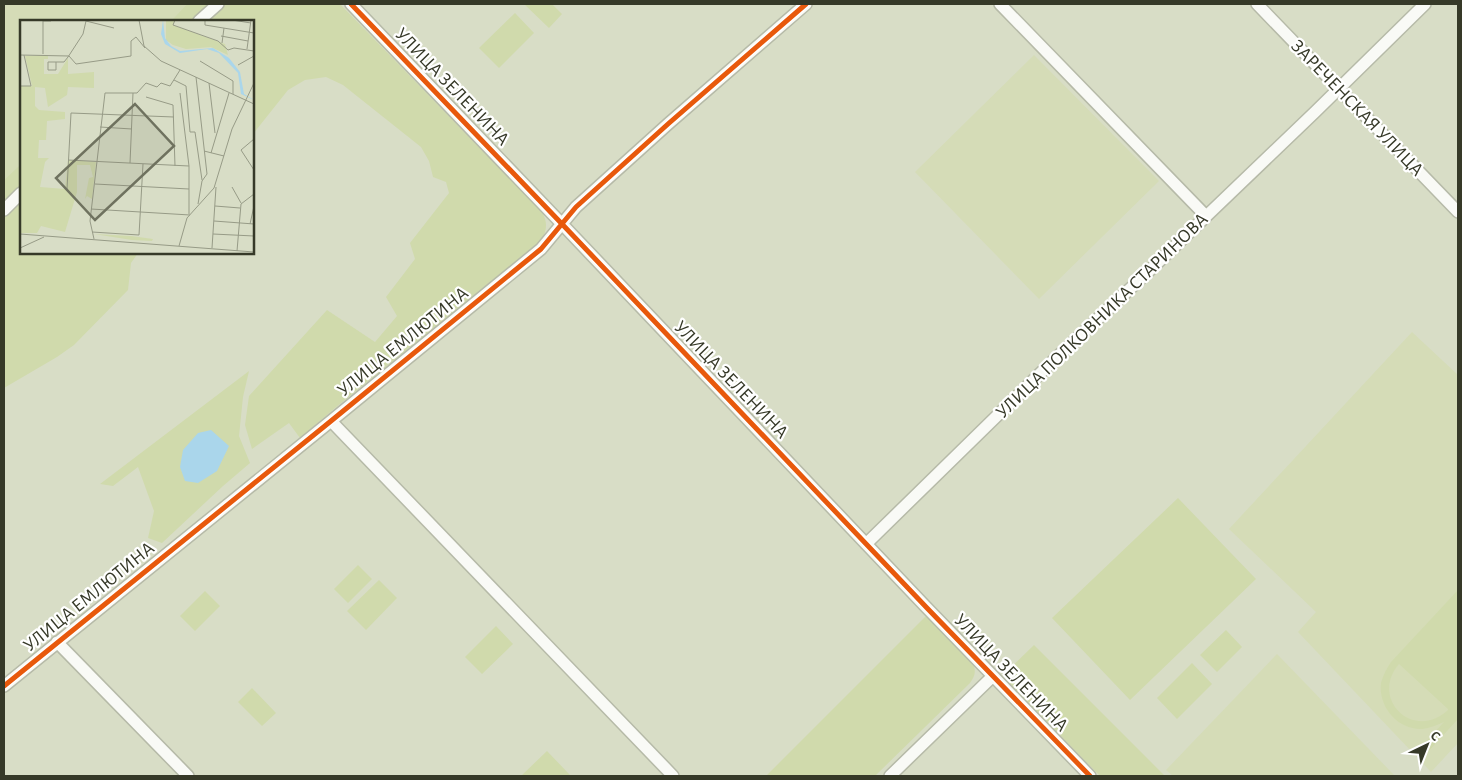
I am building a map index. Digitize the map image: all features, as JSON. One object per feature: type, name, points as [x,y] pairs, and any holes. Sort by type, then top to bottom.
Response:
[{"type":"street","points":[[201,20],[218,4]]},
{"type":"street","name":"УЛИЦА ЗЕЛЕНИНА","points":[[351,4],[1090,776]]},
{"type":"street","name":"УЛИЦА ЕМЛЮТИНА","points":[[4,686],[541,249],[576,207],[806,4]]},
{"type":"street","points":[[1000,4],[1206,216]]},
{"type":"street","name":"ЗАРЕЧЕНСКАЯ УЛИЦА","points":[[1256,4],[1458,212]]},
{"type":"street","name":"УЛИЦА ПОЛКОВНИКА СТАРИНОВА","points":[[866,544],[1057,357],[1339,89],[1425,4]]},
{"type":"street","points":[[4,210],[20,194]]},
{"type":"street","points":[[331,421],[673,776]]},
{"type":"street","points":[[57,642],[188,776]]},
{"type":"street","points":[[890,776],[993,676]]},
{"type":"shaded area","points":[[4,4],[187,4],[172,20],[20,20],[20,165],[4,180]]},
{"type":"shaded area","points":[[187,4],[340,4],[542,212],[546,223],[546,230],[541,241],[300,438],[289,423],[252,449],[245,425],[249,396],[327,310],[375,342],[397,316],[386,297],[415,259],[410,243],[449,193],[446,182],[433,177],[429,161],[421,147],[343,85],[326,77],[305,80],[288,90],[254,133],[254,20],[172,20]]},
{"type":"shaded area","points":[[524,4],[552,4],[562,14],[549,28]]},
{"type":"shaded area","points":[[515,13],[534,33],[499,68],[479,48]]},
{"type":"shaded area","points":[[1034,55],[1159,181],[1039,299],[915,172]]},
{"type":"shaded area","points":[[20,165],[20,254],[137,254],[131,263],[128,290],[74,345],[4,388],[4,180]]},
{"type":"shaded area","points":[[1412,332],[1458,375],[1458,743],[1431,772],[1298,632],[1316,612],[1229,529]]},
{"type":"shaded area","points":[[249,371],[243,397],[239,436],[250,463],[162,543],[148,538],[154,511],[138,467],[113,486],[100,484]]},
{"type":"shaded area","points":[[1178,498],[1256,579],[1130,700],[1052,618]]},
{"type":"shaded area","points":[[358,565],[372,579],[348,603],[334,589]]},
{"type":"shaded area","points":[[379,580],[397,598],[366,630],[347,611]]},
{"type":"shaded area","points":[[1458,590],[1458,719],[1426,754],[1420,748],[1444,722],[1425,729],[1413,728],[1405,726],[1391,715],[1383,700],[1381,683],[1391,662]],"holes":[[[1399,664],[1448,709],[1435,719],[1422,721],[1410,719],[1400,712],[1392,702],[1389,690],[1391,677]]]},
{"type":"shaded area","points":[[205,591],[220,606],[195,631],[180,616]]},
{"type":"shaded area","points":[[927,615],[974,666],[975,671],[970,683],[875,776],[766,776]]},
{"type":"shaded area","points":[[496,626],[513,644],[482,674],[465,657]]},
{"type":"shaded area","points":[[1226,630],[1242,647],[1217,672],[1200,655]]},
{"type":"shaded area","points":[[1034,645],[1165,776],[1100,776],[1002,676]]},
{"type":"shaded area","points":[[1277,654],[1395,776],[1173,776],[1166,770]]},
{"type":"shaded area","points":[[1192,663],[1212,684],[1177,719],[1157,698]]},
{"type":"shaded area","points":[[252,688],[276,713],[262,726],[238,702]]},
{"type":"shaded area","points":[[547,751],[570,775],[521,776]]},
{"type":"water","points":[[211,430],[229,446],[217,471],[198,483],[185,481],[180,467],[183,450],[198,433]]},
{"type":"cycle path","points":[[351,4],[927,608],[1090,776]]},
{"type":"cycle path","points":[[4,686],[541,249],[576,207],[806,4]]}]
